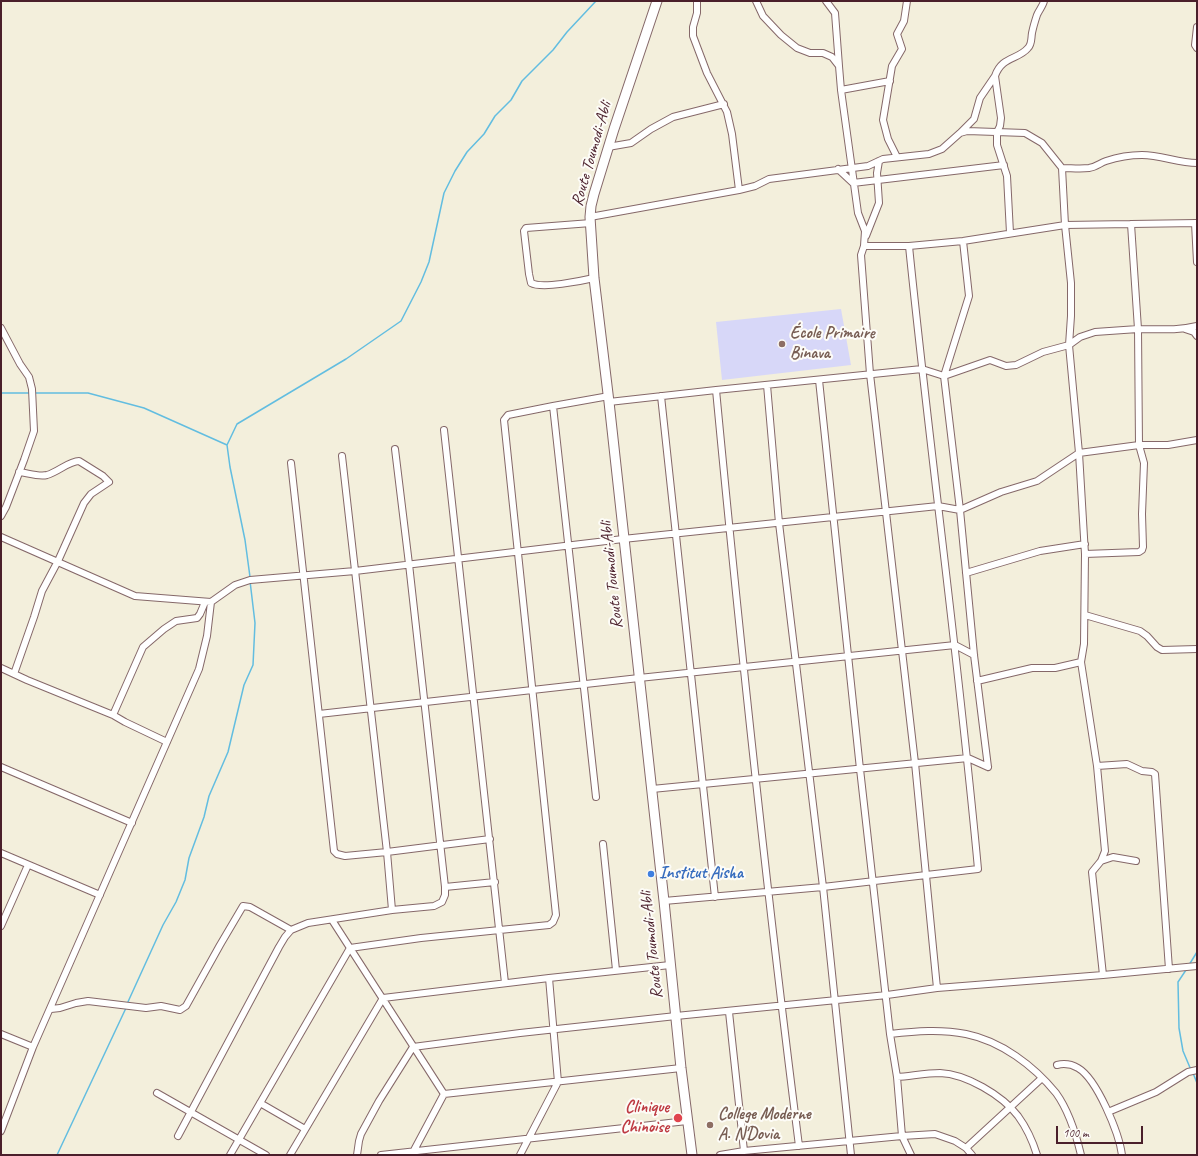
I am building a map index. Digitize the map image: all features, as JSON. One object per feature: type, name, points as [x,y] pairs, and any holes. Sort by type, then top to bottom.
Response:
[{"type":"street","name":"Route Toumodi-Abli","points":[[657,1],[608,147],[591,206],[591,220],[594,278],[609,399],[681,1068],[692,1155]]},
{"type":"street","points":[[697,1],[697,13],[693,27],[693,36],[707,72],[724,104],[730,121],[739,190]]},
{"type":"street","points":[[756,1],[763,16],[781,35],[797,48],[810,53],[824,53],[832,57],[839,66]]},
{"type":"street","points":[[826,1],[835,13],[841,90],[853,183],[858,213],[864,226],[866,236]]},
{"type":"street","points":[[897,157],[888,139],[883,120],[892,66],[902,49],[897,34],[904,21],[907,1]]},
{"type":"street","points":[[594,278],[553,285],[531,283],[524,231],[526,228],[591,220],[739,190],[755,186],[769,179],[868,166],[883,159],[920,155],[938,151],[974,119],[980,98],[995,76],[997,70],[1014,57],[1025,52],[1030,45],[1037,15],[1044,1]]},
{"type":"street","points":[[1197,28],[1195,45],[1197,48]]},
{"type":"street","points":[[995,76],[1001,118],[1000,126],[997,132],[999,152],[1007,176],[1010,233]]},
{"type":"street","points":[[841,90],[890,81]]},
{"type":"street","points":[[608,147],[631,143],[651,129],[673,117],[724,104]]},
{"type":"street","points":[[960,133],[967,131],[1025,133],[1042,143],[1062,168],[1070,283],[1071,316],[1069,344],[1079,453],[1085,554],[1084,644],[1081,662],[1097,766],[1105,852],[1101,861],[1092,872],[1103,976]]},
{"type":"street","points":[[1062,168],[1090,168],[1125,156],[1142,155],[1158,156],[1197,163]]},
{"type":"street","points":[[879,161],[877,170],[879,203],[866,236],[861,254],[870,374],[915,763],[937,988]]},
{"type":"street","points":[[853,183],[1004,165]]},
{"type":"street","points":[[838,170],[853,183]]},
{"type":"street","points":[[864,246],[909,246],[963,241],[1065,225],[1196,223],[1197,262]]},
{"type":"street","points":[[1085,554],[1139,552],[1143,547],[1142,514],[1144,463],[1139,445],[1138,328],[1131,224]]},
{"type":"street","points":[[652,788],[968,758],[988,767],[974,655],[960,510],[944,376],[969,296],[963,241]]},
{"type":"street","points":[[664,901],[874,882],[978,870],[968,758],[909,246]]},
{"type":"street","points":[[350,948],[421,938],[550,925],[556,915],[504,420],[508,416],[553,406],[609,399],[661,396],[922,369],[944,376],[990,360],[1006,366],[1016,365],[1043,352],[1069,344],[1080,337],[1095,332],[1138,328],[1168,330],[1185,329],[1197,326]]},
{"type":"street","points":[[1,328],[20,364],[28,375],[32,389],[34,431],[1,516]]},
{"type":"street","points":[[1185,329],[1194,332],[1197,336]]},
{"type":"street","points":[[820,380],[860,769],[887,995],[890,1034],[897,1077],[902,1136],[911,1155]]},
{"type":"street","points":[[767,385],[779,523],[823,887],[851,1155]]},
{"type":"street","points":[[716,390],[756,779],[798,1146]]},
{"type":"street","points":[[661,396],[716,897]]},
{"type":"street","points":[[553,406],[596,797]]},
{"type":"street","points":[[444,430],[505,983]]},
{"type":"street","points":[[113,714],[143,647],[164,628],[178,620],[197,618],[208,602],[242,582],[250,580],[355,571],[624,539],[834,518],[886,511],[938,506],[960,510],[1001,492],[1037,481],[1079,453],[1139,445],[1168,445],[1197,440]]},
{"type":"street","points":[[178,1136],[279,947],[291,930],[308,923],[392,910],[439,905],[444,899],[445,887],[425,702],[395,449]]},
{"type":"street","points":[[342,456],[387,852],[392,910]]},
{"type":"street","points":[[14,674],[42,591],[58,561],[86,499],[97,490],[109,484],[103,476],[83,463],[76,461],[46,475],[19,472]]},
{"type":"street","points":[[291,463],[334,851],[337,854],[345,856],[490,840]]},
{"type":"street","points":[[1,537],[135,596],[208,602]]},
{"type":"street","points":[[966,573],[1040,551],[1084,544]]},
{"type":"street","points":[[1,1131],[33,1047],[51,1009],[199,669],[207,636],[208,602]]},
{"type":"street","points":[[1085,615],[1140,631],[1147,636],[1156,647],[1162,650],[1197,648]]},
{"type":"street","points":[[319,714],[692,672],[955,645],[974,655]]},
{"type":"street","points":[[978,681],[1032,668],[1056,668],[1081,662]]},
{"type":"street","points":[[1,668],[113,714],[125,722],[167,742]]},
{"type":"street","points":[[1097,766],[1127,764],[1142,771],[1152,772],[1155,774],[1169,969]]},
{"type":"street","points":[[1,767],[132,823]]},
{"type":"street","points":[[603,844],[616,970]]},
{"type":"street","points":[[1,854],[100,895]]},
{"type":"street","points":[[1101,861],[1112,857],[1136,861]]},
{"type":"street","points":[[1,926],[28,865]]},
{"type":"street","points":[[445,887],[495,882]]},
{"type":"street","points":[[51,1009],[60,1008],[76,1002],[88,1001],[146,1008],[161,1006],[180,1010],[186,1006],[243,906],[250,907],[291,930]]},
{"type":"street","points":[[332,920],[444,1094]]},
{"type":"street","points":[[230,1155],[350,948]]},
{"type":"street","points":[[383,998],[616,970],[670,965]]},
{"type":"street","points":[[413,1047],[676,1016],[729,1012],[887,995],[937,988],[1103,976],[1197,966]]},
{"type":"street","points":[[520,1155],[558,1082],[549,978]]},
{"type":"street","points":[[290,1155],[383,998]]},
{"type":"street","points":[[729,1012],[744,1151]]},
{"type":"street","points":[[890,1034],[927,1030],[966,1034],[982,1039],[1020,1059],[1042,1078],[1056,1094],[1065,1109],[1072,1126],[1081,1155]]},
{"type":"street","points":[[1,1034],[33,1047]]},
{"type":"street","points":[[357,1155],[358,1141],[361,1134],[379,1101],[413,1047]]},
{"type":"street","points":[[1057,1065],[1064,1064],[1079,1068],[1096,1088],[1115,1127],[1122,1155]]},
{"type":"street","points":[[444,1094],[681,1068]]},
{"type":"street","points":[[1108,1112],[1156,1092],[1188,1072],[1197,1070]]},
{"type":"street","points":[[897,1077],[939,1073],[954,1075],[985,1088],[1011,1108],[1019,1118],[1037,1155]]},
{"type":"street","points":[[966,1148],[1042,1078]]},
{"type":"street","points":[[157,1094],[266,1155]]},
{"type":"street","points":[[412,1154],[444,1094]]},
{"type":"street","points":[[260,1103],[305,1129]]},
{"type":"street","points":[[381,1155],[412,1154],[687,1121]]},
{"type":"street","points":[[720,1155],[744,1151],[935,1134],[955,1141],[966,1148],[972,1155]]},
{"type":"shaded area","name":"École Primaire Binava","points":[[841,309],[851,365],[722,380],[716,322]]},
{"type":"waterway","points":[[250,577],[245,540],[227,445],[237,424],[346,359],[401,321],[421,282],[429,262],[444,193],[455,171],[467,152],[484,134],[495,116],[511,100],[522,81],[553,50],[567,32],[596,1]]},
{"type":"waterway","points":[[1,393],[31,393]]},
{"type":"waterway","points":[[35,393],[88,393],[144,408],[227,445]]},
{"type":"waterway","points":[[127,1004],[185,880],[189,858],[204,817],[209,796],[228,752],[244,685],[253,665],[255,623],[250,581]]},
{"type":"waterway","points":[[1189,965],[1197,952]]},
{"type":"waterway","points":[[1186,970],[1178,982],[1179,1028],[1183,1051],[1191,1070]]},
{"type":"waterway","points":[[57,1155],[126,1008]]},
{"type":"waterway","points":[[1193,1073],[1197,1083]]},
{"type":"place","name":"École Primaire Binava","points":[[782,344]]},
{"type":"place","name":"Institut Aisha","points":[[651,874]]},
{"type":"place","name":"Clinique Chinoise","points":[[678,1118]]},
{"type":"place","name":"College Moderne A. N'Dovia","points":[[710,1125]]}]
